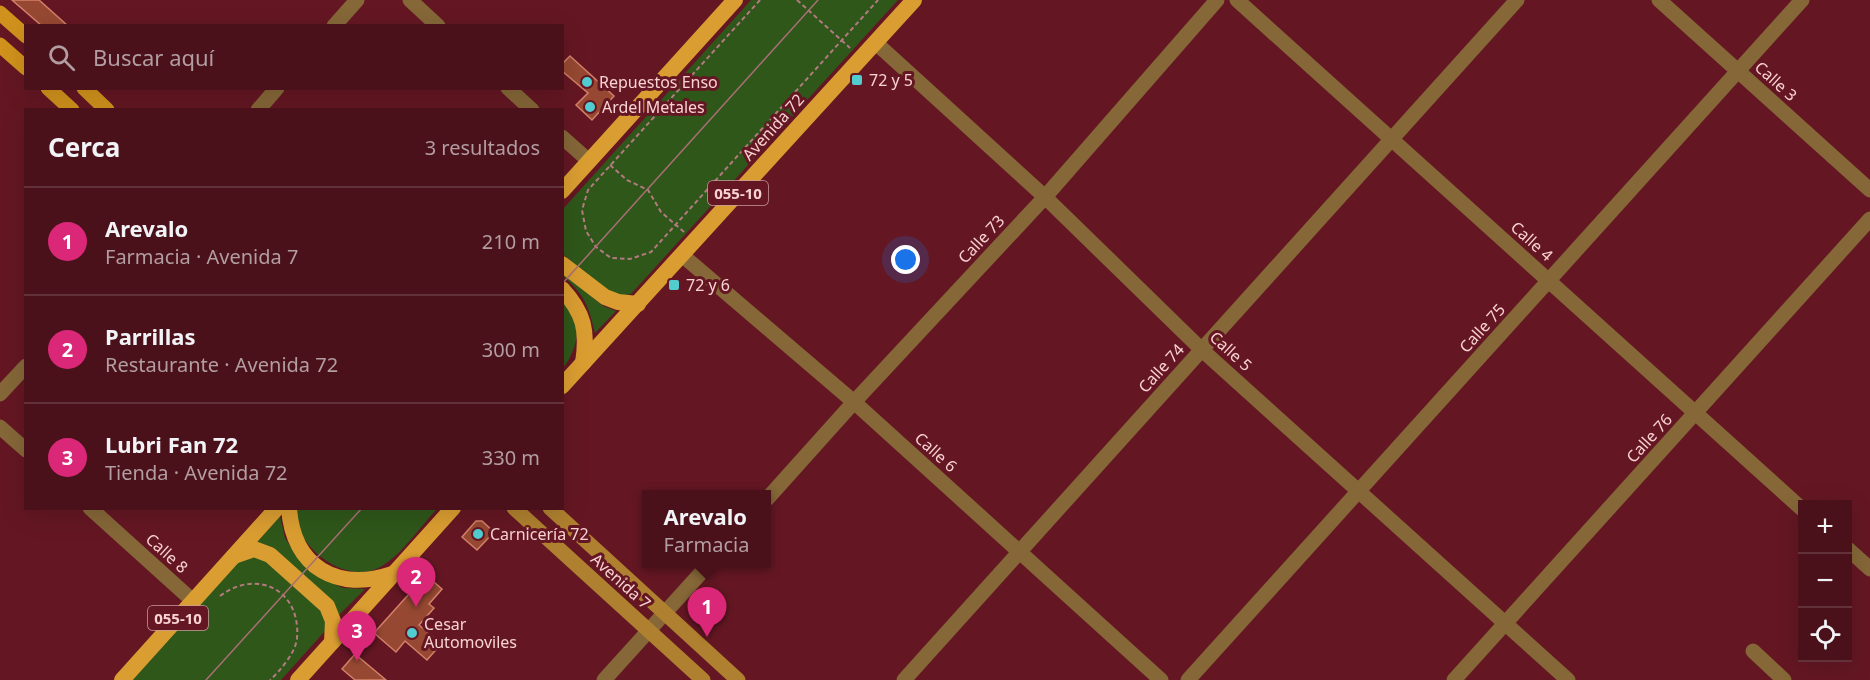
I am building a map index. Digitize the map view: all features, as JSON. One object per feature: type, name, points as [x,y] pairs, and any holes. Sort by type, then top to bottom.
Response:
[{"type":"highway","points":[[564,189],[735,0]]},
{"type":"highway","name":"Avenida 72","points":[[564,384],[914,0]]},
{"type":"highway","points":[[564,266],[605,297],[618,302],[638,303]]},
{"type":"highway","points":[[564,291],[574,302],[584,321],[587,342],[584,363]]},
{"type":"highway","name":"055-10","points":[[122,680],[275,510]]},
{"type":"highway","points":[[289,510],[291,527],[299,547],[312,563],[330,575],[351,581],[372,581],[393,574]]},
{"type":"highway","points":[[298,680],[451,510]]},
{"type":"highway","points":[[234,556],[254,549],[270,555],[327,606],[333,621],[332,642]]},
{"type":"main road","points":[[0,13],[24,34]]},
{"type":"main road","points":[[0,45],[24,66]]},
{"type":"main road","points":[[50,90],[70,108]]},
{"type":"main road","points":[[86,90],[105,108]]},
{"type":"main road","name":"Avenida 7","points":[[516,510],[704,680]]},
{"type":"main road","name":"Avenida 7","points":[[552,510],[738,680]]},
{"type":"street","points":[[336,24],[357,0]]},
{"type":"street","points":[[410,0],[436,24]]},
{"type":"street","name":"Calle 73","points":[[771,495],[1045,197],[1217,0]]},
{"type":"street","name":"Calle 4","points":[[1237,0],[1798,504]]},
{"type":"street","name":"Calle 74","points":[[904,680],[1517,0]]},
{"type":"street","name":"Calle 3","points":[[1659,0],[1870,190]]},
{"type":"street","name":"Calle 75","points":[[1188,680],[1802,0]]},
{"type":"street","name":"Calle 5","points":[[876,43],[1045,197],[1202,350],[1568,680]]},
{"type":"street","points":[[260,108],[275,90]]},
{"type":"street","points":[[510,90],[530,108]]},
{"type":"street","points":[[564,138],[594,156]]},
{"type":"street","name":"Calle 76","points":[[1454,680],[1870,219]]},
{"type":"street","name":"Calle 6","points":[[682,255],[854,402],[1161,680]]},
{"type":"street","points":[[0,394],[24,368]]},
{"type":"street","points":[[0,427],[24,448]]},
{"type":"street","name":"Calle 8","points":[[92,510],[193,601]]},
{"type":"street","points":[[1852,553],[1870,569]]},
{"type":"street","points":[[604,680],[705,568]]},
{"type":"street","points":[[1753,651],[1784,680]]},
{"type":"path","points":[[760,0],[588,190],[582,210],[586,231],[596,247],[610,258],[630,259],[651,252],[878,0]]},
{"type":"path","points":[[797,0],[861,58]]},
{"type":"path","points":[[594,156],[610,165],[627,180],[648,189],[661,212],[694,241]]},
{"type":"path","points":[[213,603],[233,586],[244,583],[259,583],[271,587],[290,601],[296,613],[298,639],[292,653],[270,680]]},
{"type":"green space","points":[[751,0],[898,0],[631,294],[619,297],[608,295],[564,255],[564,208]]},
{"type":"green space","points":[[564,273],[603,306],[616,311],[595,333],[585,301],[564,277]]},
{"type":"green space","points":[[564,299],[577,329],[574,347],[564,366]]},
{"type":"green space","points":[[298,510],[436,510],[389,561],[370,571],[357,572],[345,570],[321,557],[303,538],[297,520]]},
{"type":"green space","points":[[280,516],[285,538],[298,558],[317,576],[343,588],[365,589],[339,615],[257,542]]},
{"type":"green space","points":[[262,556],[324,612],[327,621],[325,631],[281,680],[131,680],[243,557]]},
{"type":"building","points":[[12,0],[39,0],[66,24],[40,24]]},
{"type":"building","name":"Repuestos Enso","points":[[570,56],[614,96],[592,120],[576,105],[588,93],[564,73],[564,62]]},
{"type":"building","name":"Carnicería 72","points":[[476,521],[482,521],[494,532],[477,550],[462,537]]},
{"type":"building","points":[[426,575],[442,589],[429,604],[434,608],[419,625],[441,644],[427,660],[405,641],[396,652],[374,633]]},
{"type":"building","points":[[355,654],[386,680],[355,680],[342,669]]},
{"type":"tram line","points":[[564,282],[818,0]]},
{"type":"tram line","points":[[206,680],[360,510]]},
{"type":"place","name":"72 y 5","points":[[857,80]]},
{"type":"place","name":"Repuestos Enso","points":[[587,82]]},
{"type":"place","name":"Ardel Metales","points":[[590,107]]},
{"type":"place","name":"72 y 6","points":[[674,285]]},
{"type":"place","name":"Carnicería 72","points":[[478,534]]},
{"type":"place","name":"Parrillas","points":[[416,607]]},
{"type":"place","name":"Cesar Automoviles","points":[[412,633]]},
{"type":"place","name":"Arevalo","points":[[707,637]]},
{"type":"place","name":"Lubri Fan 72","points":[[357,661]]}]
